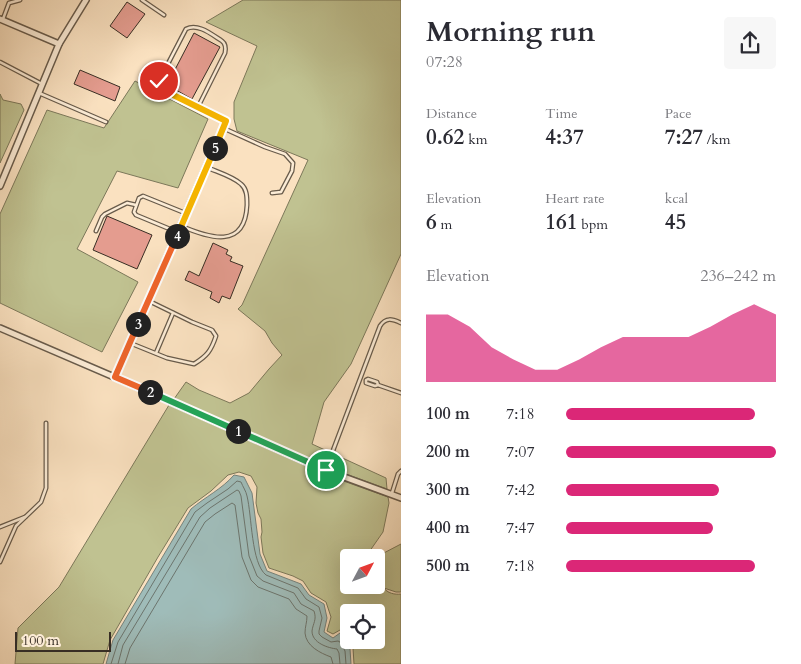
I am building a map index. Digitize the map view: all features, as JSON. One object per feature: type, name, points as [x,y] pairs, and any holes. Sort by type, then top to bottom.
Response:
[{"type":"street","points":[[0,186],[59,44],[85,1]]},
{"type":"street","points":[[1,19],[59,44]]},
{"type":"street","points":[[115,377],[226,121]]},
{"type":"street","points":[[0,328],[326,470],[401,498]]},
{"type":"lane","points":[[1,19],[8,2],[20,0]]},
{"type":"lane","points":[[142,0],[164,15]]},
{"type":"lane","points":[[198,107],[226,48],[222,41],[192,26],[186,29],[159,83],[161,89],[226,121]]},
{"type":"lane","points":[[0,62],[42,84]]},
{"type":"lane","points":[[39,93],[106,122]]},
{"type":"lane","points":[[223,128],[285,154],[289,158],[293,164],[292,171],[281,192],[272,193]]},
{"type":"lane","points":[[181,226],[210,237],[221,237],[230,236],[237,232],[244,220],[247,196],[244,188],[235,180],[206,167]]},
{"type":"lane","points":[[178,233],[136,215],[134,212],[136,205],[139,198],[143,196],[186,214]]},
{"type":"lane","points":[[96,232],[105,214],[127,203],[136,205]]},
{"type":"lane","points":[[130,343],[167,358],[194,364],[205,358],[213,345],[216,336],[212,330],[149,301]]},
{"type":"lane","points":[[156,353],[174,313]]},
{"type":"lane","points":[[326,470],[382,323],[392,319],[401,323]]},
{"type":"lane","points":[[360,378],[377,382],[378,385],[401,393]]},
{"type":"lane","points":[[0,562],[16,526],[41,502],[46,488],[46,423]]},
{"type":"lane","points":[[391,494],[398,474],[401,471]]},
{"type":"lane","points":[[0,527],[26,517]]},
{"type":"green space","points":[[243,0],[401,0],[401,254],[351,364],[324,402],[312,444],[386,478],[387,489],[327,467],[174,399],[186,382],[199,390],[230,403],[249,393],[282,355],[265,331],[238,309],[242,305],[308,160],[237,131],[234,119],[234,102],[257,46],[206,22]]},
{"type":"green space","points":[[135,81],[208,119],[178,188],[117,171],[77,249],[138,282],[102,352],[0,303],[0,214],[47,110],[104,128]]},
{"type":"green space","points":[[0,94],[3,100],[21,104],[24,110],[0,163]]},
{"type":"green space","points":[[169,405],[324,474],[388,497],[389,503],[383,532],[371,549],[340,549],[340,594],[385,594],[385,589],[391,593],[401,594],[401,664],[354,664],[353,649],[385,649],[385,604],[340,604],[340,630],[333,634],[327,631],[331,617],[326,602],[311,593],[303,581],[269,568],[263,553],[261,519],[256,503],[257,487],[251,476],[239,472],[228,475],[211,491],[188,508],[110,640],[103,664],[15,664],[18,628],[59,587]]},
{"type":"green space","points":[[401,544],[401,592],[385,588],[385,552]]},
{"type":"water","points":[[234,475],[244,477],[252,493],[260,554],[267,571],[301,584],[309,595],[324,604],[327,618],[324,632],[333,638],[340,633],[340,649],[350,649],[351,664],[106,664],[113,640],[191,509],[224,485]]},
{"type":"building","points":[[127,2],[145,14],[127,38],[110,26]]},
{"type":"building","points":[[194,33],[220,47],[192,99],[167,85]]},
{"type":"building","points":[[80,70],[120,87],[115,101],[74,84]]},
{"type":"building","points":[[107,216],[152,235],[137,269],[93,250]]},
{"type":"building","points":[[213,243],[228,250],[226,254],[232,257],[230,261],[243,266],[230,299],[222,296],[219,303],[210,298],[212,292],[185,280],[189,271],[199,276]]},
{"type":"route","points":[[159,81],[161,89],[226,121],[115,377],[326,470]]}]
